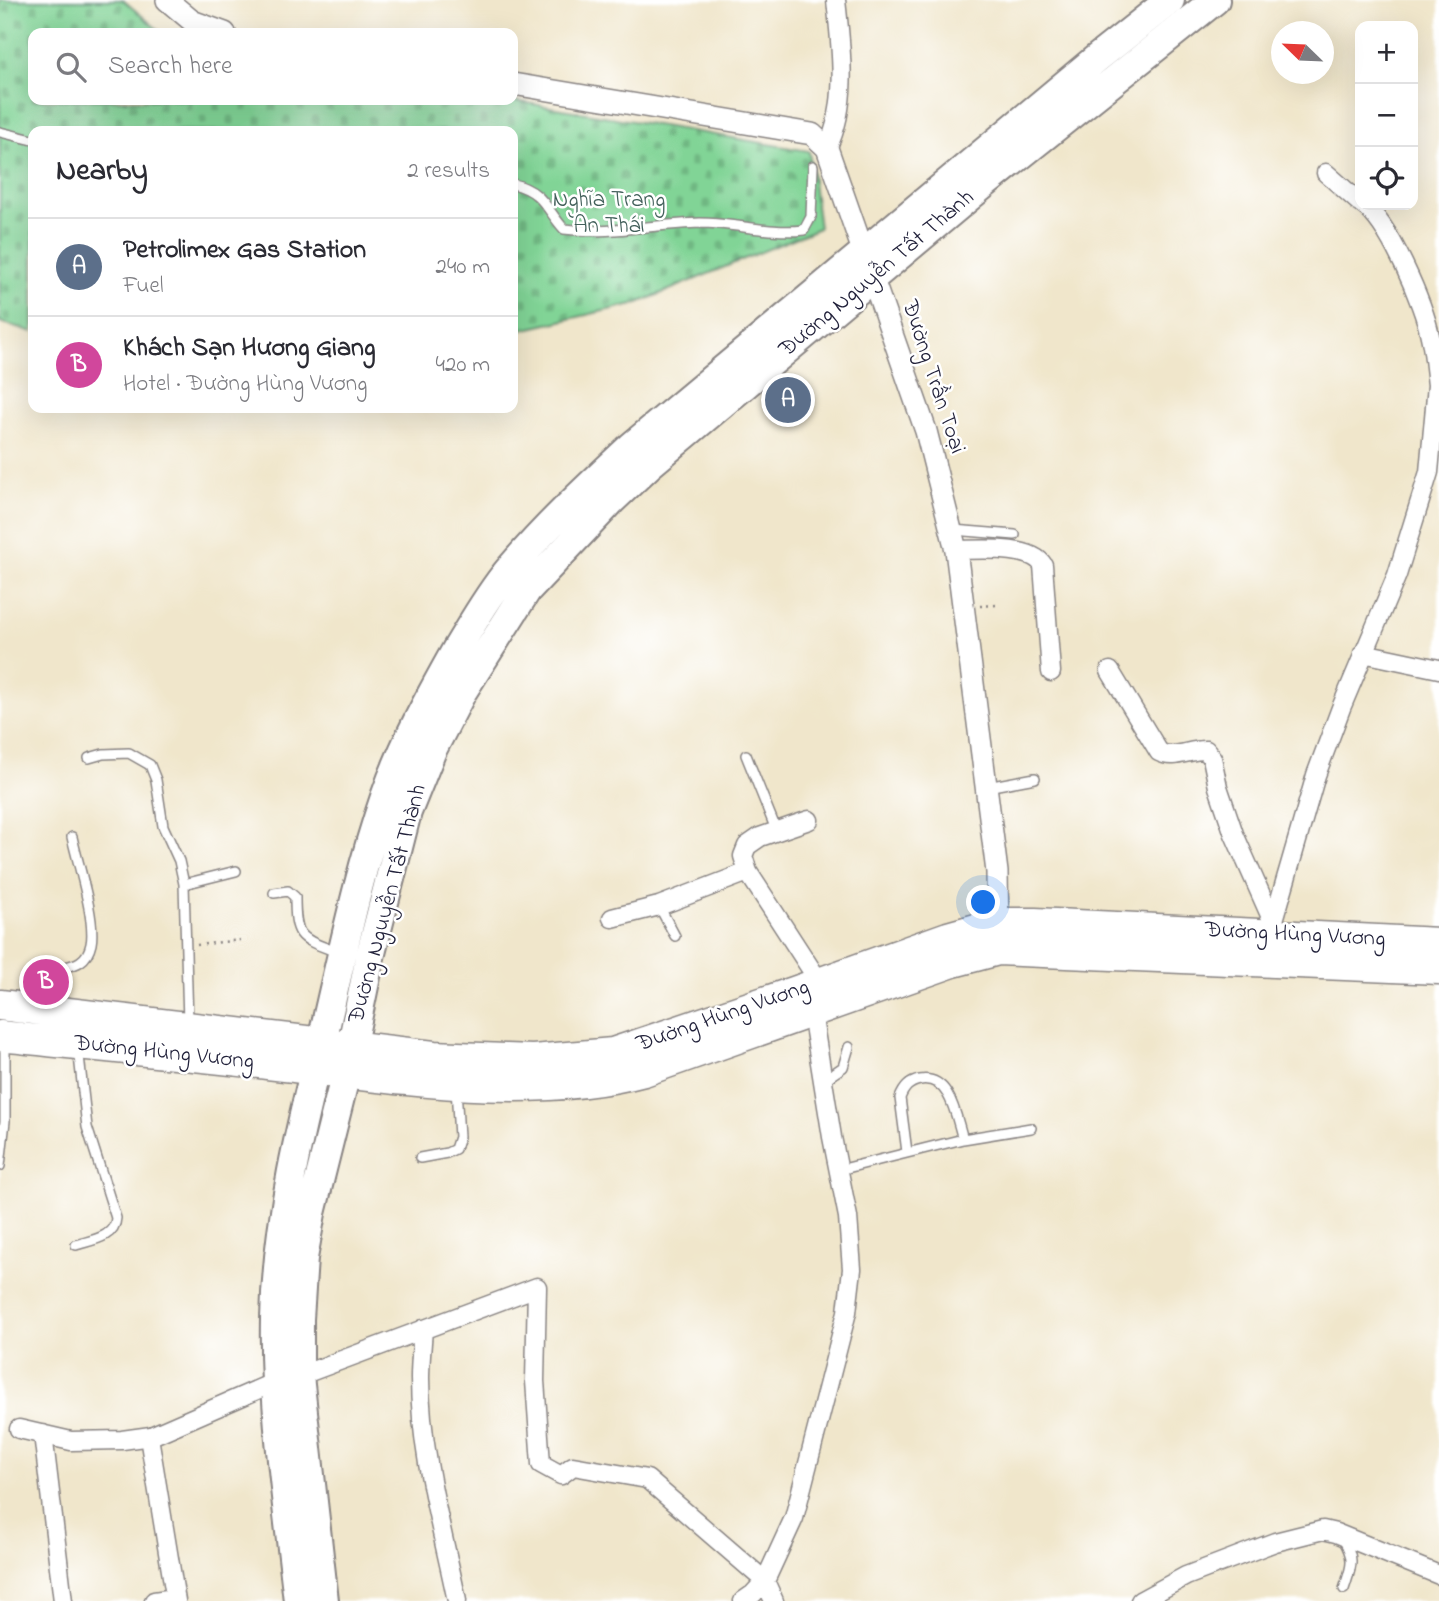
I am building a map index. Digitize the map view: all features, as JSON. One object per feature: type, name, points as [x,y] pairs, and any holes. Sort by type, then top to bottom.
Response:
[{"type":"highway","name":"Đường Hùng Vương","points":[[0,1005],[77,1043],[318,1056],[349,1059],[456,1083],[534,1086],[619,1078],[953,962],[998,937],[1272,929],[1439,947]]},
{"type":"highway","name":"Đường Hùng Vương","points":[[349,1059],[435,1055],[533,1060],[613,1052],[948,937],[1439,947]]},
{"type":"highway","name":"Đường Hùng Vương","points":[[3,1036],[36,1024],[188,1027],[318,1056]]},
{"type":"main road","name":"Đường Nguyễn Tất Thành","points":[[298,1601],[304,1540],[279,1248],[284,1210],[342,954],[384,798],[410,735],[471,626],[507,573],[593,482],[752,363],[867,266],[1097,58],[1170,0]]},
{"type":"main road","name":"Đường Nguyễn Tất Thành","points":[[867,266],[983,185],[1215,0]]},
{"type":"main road","name":"Đường Nguyễn Tất Thành","points":[[287,1358],[311,1213],[349,1059],[370,957],[407,812],[432,750],[462,692],[527,590],[613,499],[752,363]]},
{"type":"main road","name":"Đường Nguyễn Tất Thành","points":[[304,1540],[324,1601]]},
{"type":"street","points":[[167,0],[192,21],[211,28]]},
{"type":"street","points":[[518,84],[812,134],[827,148],[836,129],[839,111],[840,49],[836,0]]},
{"type":"street","name":"Đường Trần Toại","points":[[827,148],[926,431],[953,540],[997,872],[998,937]]},
{"type":"street","points":[[1326,173],[1355,196]]},
{"type":"street","points":[[1272,929],[1316,775],[1363,653],[1397,575],[1429,472],[1438,385],[1430,334],[1404,266],[1371,210]]},
{"type":"street","points":[[953,540],[1019,552],[1043,565],[1051,672]]},
{"type":"street","points":[[1363,653],[1439,669]]},
{"type":"street","points":[[1110,671],[1159,752],[1170,755],[1199,750],[1206,751],[1212,758],[1218,788],[1234,834],[1272,929]]},
{"type":"street","points":[[809,820],[760,837],[747,846],[743,856],[748,872],[820,983]]},
{"type":"street","points":[[612,918],[659,906],[748,872]]},
{"type":"street","points":[[743,1601],[765,1581],[794,1518],[847,1312],[852,1269],[848,1217],[812,1013]]},
{"type":"street","points":[[19,1429],[71,1441],[149,1437],[221,1408],[287,1358],[423,1329],[537,1287],[535,1381],[541,1464],[561,1475],[573,1466],[647,1479],[765,1581],[774,1601]]},
{"type":"street","points":[[423,1329],[420,1379],[424,1424],[457,1601]]},
{"type":"street","points":[[43,1434],[64,1601]]},
{"type":"street","points":[[149,1437],[175,1599],[155,1601]]},
{"type":"street","points":[[1140,1601],[1186,1576],[1275,1542],[1322,1530],[1341,1535],[1439,1575]]},
{"type":"lane","points":[[0,132],[28,139]]},
{"type":"lane","points":[[518,186],[529,189],[541,198],[564,229],[615,230],[701,223],[796,231],[804,230],[811,217],[813,166]]},
{"type":"lane","points":[[953,540],[1014,534]]},
{"type":"lane","points":[[89,758],[103,754],[129,753],[150,765],[156,780],[163,826],[178,861],[184,884],[188,1027]]},
{"type":"lane","points":[[746,755],[777,832]]},
{"type":"lane","points":[[987,787],[1035,778]]},
{"type":"lane","points":[[36,1024],[39,988],[43,977],[53,970],[77,965],[86,957],[91,946],[92,929],[72,838]]},
{"type":"lane","points":[[184,884],[236,871]]},
{"type":"lane","points":[[274,893],[288,891],[295,897],[297,928],[302,937],[342,954]]},
{"type":"lane","points":[[659,906],[675,936]]},
{"type":"lane","points":[[0,1166],[5,1121],[3,1036]]},
{"type":"lane","points":[[76,1245],[108,1235],[116,1226],[116,1218],[87,1127],[77,1043]]},
{"type":"lane","points":[[824,1080],[844,1067],[849,1048]]},
{"type":"lane","points":[[907,1152],[900,1098],[911,1082],[924,1079],[938,1083],[949,1095],[963,1139]]},
{"type":"lane","points":[[420,1158],[455,1149],[459,1137],[456,1083]]},
{"type":"lane","points":[[839,1170],[963,1139],[1031,1128]]},
{"type":"lane","points":[[1341,1535],[1352,1553],[1352,1566],[1344,1589]]},
{"type":"path","points":[[187,946],[240,940]]},
{"type":"green space","name":"Nghĩa Trang An Thái","points":[[0,0],[123,0],[156,28],[28,28],[28,105],[518,105],[518,102],[809,151],[819,228],[638,303],[518,331],[518,126],[28,126],[28,330],[0,322]]},
{"type":"place","name":"Petrolimex Gas Station","points":[[788,400]]},
{"type":"place","name":"Khách Sạn Hương Giang","points":[[46,982]]}]
